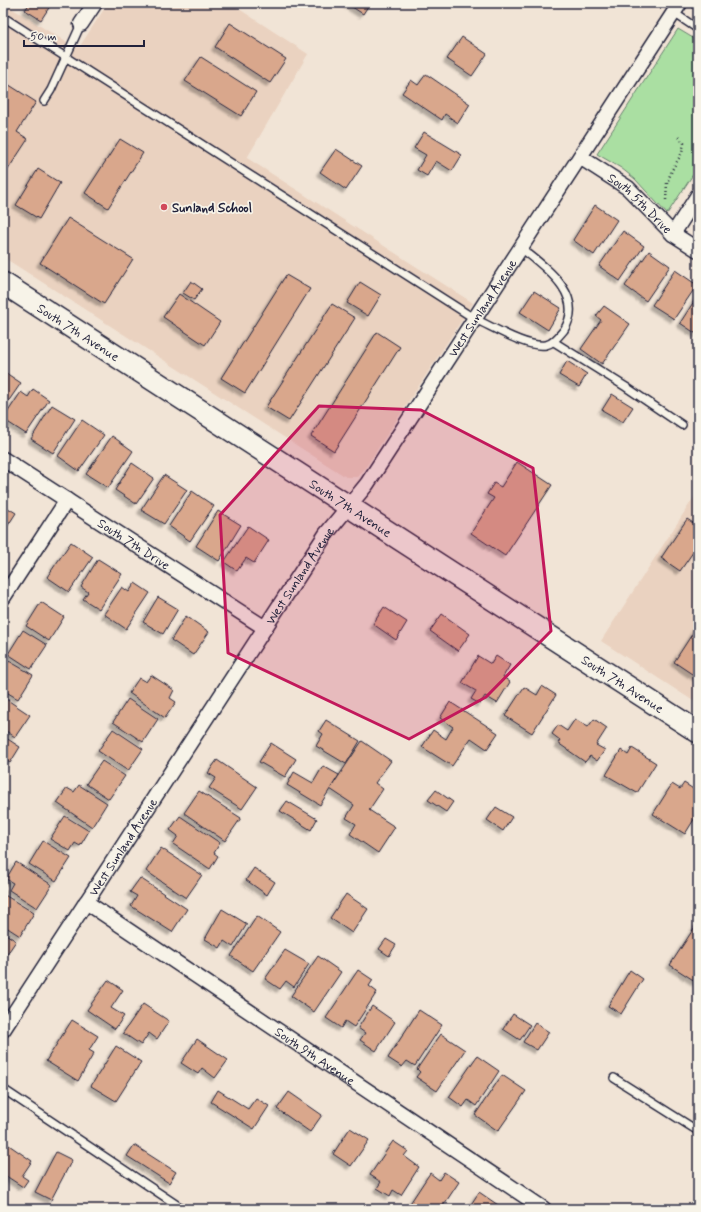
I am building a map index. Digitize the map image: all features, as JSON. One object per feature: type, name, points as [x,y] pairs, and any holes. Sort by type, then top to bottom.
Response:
[{"type":"main road","name":"South 7th Avenue","points":[[3,283],[698,732]]},
{"type":"street","points":[[81,24],[95,3]]},
{"type":"street","name":"West Sunland Avenue","points":[[3,1030],[326,534],[367,484],[522,248],[677,6]]},
{"type":"street","name":"South 5th Drive","points":[[580,157],[628,188],[674,234],[698,250]]},
{"type":"street","points":[[674,234],[698,195]]},
{"type":"street","name":"South 7th Drive","points":[[3,459],[265,628]]},
{"type":"street","points":[[3,598],[67,500]]},
{"type":"street","name":"South 9th Avenue","points":[[86,902],[544,1209]]},
{"type":"lane","points":[[677,6],[698,28]]},
{"type":"lane","points":[[3,17],[475,319],[534,344],[547,346],[554,342],[564,329],[571,313],[569,297],[560,283],[522,248]]},
{"type":"lane","points":[[44,101],[67,57],[81,24]]},
{"type":"lane","points":[[554,342],[626,387],[682,425]]},
{"type":"lane","points":[[614,1078],[698,1131]]},
{"type":"lane","points":[[3,1089],[183,1209]]},
{"type":"path","points":[[666,200],[670,176],[684,148],[684,143],[678,137]]},
{"type":"highlighted area","points":[[319,406],[421,410],[533,468],[551,631],[486,697],[409,739],[228,653],[220,515]]},
{"type":"shaded area","name":"Sunland School","points":[[3,3],[66,42],[80,46],[108,3],[230,3],[308,54],[247,158],[473,303],[364,470],[357,477],[346,477],[3,257]]},
{"type":"shaded area","points":[[698,491],[698,704],[601,641]]},
{"type":"green space","points":[[678,29],[698,41],[698,167],[667,214],[635,179],[621,168],[597,154]]},
{"type":"building","points":[[30,3],[52,3],[41,20],[25,10]]},
{"type":"building","points":[[346,3],[370,3],[363,14]]},
{"type":"building","points":[[230,23],[286,59],[270,83],[215,47]]},
{"type":"building","points":[[462,37],[487,54],[472,76],[447,59]]},
{"type":"building","points":[[201,57],[256,92],[241,116],[185,81]]},
{"type":"building","points":[[426,74],[470,104],[458,123],[445,114],[442,120],[402,93],[411,80],[418,85]]},
{"type":"building","points":[[3,81],[36,102],[17,132],[28,139],[3,177]]},
{"type":"building","points":[[424,132],[462,155],[452,171],[436,161],[427,176],[417,170],[426,155],[414,148]]},
{"type":"building","points":[[120,139],[143,153],[108,208],[85,193]]},
{"type":"building","points":[[336,149],[362,166],[346,190],[320,172]]},
{"type":"building","points":[[38,169],[60,183],[39,219],[16,205]]},
{"type":"building","points":[[595,205],[617,220],[594,255],[573,240]]},
{"type":"building","points":[[68,218],[133,259],[104,304],[40,263]]},
{"type":"building","points":[[623,231],[644,246],[620,281],[599,266]]},
{"type":"building","points":[[649,251],[670,266],[646,301],[625,286]]},
{"type":"building","points":[[675,270],[697,285],[674,319],[652,305]]},
{"type":"building","points":[[286,275],[310,289],[245,393],[221,378]]},
{"type":"building","points":[[191,281],[202,289],[194,300],[183,293]]},
{"type":"building","points":[[360,282],[381,295],[368,316],[347,303]]},
{"type":"building","points":[[534,291],[561,308],[548,330],[520,312]]},
{"type":"building","points":[[179,294],[220,322],[205,345],[163,317]]},
{"type":"building","points":[[698,295],[698,335],[680,323]]},
{"type":"building","points":[[332,304],[355,318],[289,421],[266,407]]},
{"type":"building","points":[[604,306],[630,324],[602,364],[581,349],[601,320],[596,316]]},
{"type":"building","points":[[377,332],[400,347],[334,451],[311,436]]},
{"type":"building","points":[[567,361],[587,374],[579,387],[559,375]]},
{"type":"building","points":[[3,371],[21,383],[3,409]]},
{"type":"building","points":[[33,389],[49,400],[26,434],[3,419],[21,392],[28,397]]},
{"type":"building","points":[[612,394],[633,407],[623,422],[602,410]]},
{"type":"building","points":[[52,405],[75,419],[53,453],[31,439]]},
{"type":"building","points":[[82,420],[104,435],[79,471],[58,456]]},
{"type":"building","points":[[112,436],[133,451],[108,488],[86,474]]},
{"type":"building","points":[[517,462],[552,485],[505,556],[471,533],[494,498],[487,494],[494,483],[501,487]]},
{"type":"building","points":[[132,463],[154,478],[136,504],[115,490]]},
{"type":"building","points":[[164,475],[187,490],[164,524],[141,510]]},
{"type":"building","points":[[192,491],[214,506],[190,541],[169,526]]},
{"type":"building","points":[[3,505],[16,513],[3,533]]},
{"type":"building","points":[[218,511],[241,525],[219,561],[196,546]]},
{"type":"building","points":[[687,519],[698,526],[698,545],[680,571],[661,558]]},
{"type":"building","points":[[248,526],[269,540],[254,563],[246,558],[237,571],[224,562]]},
{"type":"building","points":[[71,542],[93,557],[69,592],[47,577]]},
{"type":"building","points":[[98,559],[122,574],[99,609],[83,599],[88,592],[81,587]]},
{"type":"building","points":[[135,583],[150,593],[126,629],[104,614],[122,587],[129,592]]},
{"type":"building","points":[[158,597],[178,609],[163,634],[143,622]]},
{"type":"building","points":[[41,602],[64,617],[49,641],[26,626]]},
{"type":"building","points":[[384,607],[407,622],[396,640],[373,624]]},
{"type":"building","points":[[442,614],[470,634],[458,651],[430,631]]},
{"type":"building","points":[[186,616],[209,632],[193,655],[171,640]]},
{"type":"building","points":[[698,625],[698,678],[674,662]]},
{"type":"building","points":[[23,630],[47,645],[31,669],[8,654]]},
{"type":"building","points":[[478,656],[491,664],[496,656],[510,665],[503,677],[510,682],[497,703],[485,696],[480,704],[471,699],[476,691],[462,683]]},
{"type":"building","points":[[9,661],[33,675],[18,699],[3,690],[3,671]]},
{"type":"building","points":[[151,675],[174,690],[170,698],[176,702],[165,718],[129,693],[139,678],[146,682]]},
{"type":"building","points":[[542,686],[556,695],[532,733],[505,716],[524,687],[537,695]]},
{"type":"building","points":[[3,697],[30,715],[15,737],[3,729]]},
{"type":"building","points":[[128,699],[158,719],[143,742],[113,722]]},
{"type":"building","points":[[450,702],[498,733],[487,749],[471,738],[452,766],[422,747],[433,730],[446,739],[453,727],[440,718]]},
{"type":"building","points":[[575,719],[588,727],[594,719],[607,728],[596,745],[605,750],[597,761],[590,756],[585,762],[558,743],[560,740],[552,734],[558,725],[567,731]]},
{"type":"building","points":[[326,720],[360,741],[346,764],[316,746],[323,734],[319,731]]},
{"type":"building","points":[[113,729],[143,749],[128,771],[98,751]]},
{"type":"building","points":[[3,736],[20,747],[10,763],[3,758]]},
{"type":"building","points":[[362,741],[391,761],[375,783],[383,789],[369,810],[395,827],[378,853],[350,834],[356,824],[346,818],[354,805],[330,789]]},
{"type":"building","points":[[271,743],[296,759],[285,777],[259,762]]},
{"type":"building","points":[[632,748],[656,763],[637,793],[606,775],[621,750],[628,755]]},
{"type":"building","points":[[217,760],[257,787],[242,809],[209,788],[216,778],[208,773]]},
{"type":"building","points":[[102,761],[125,776],[109,799],[86,784]]},
{"type":"building","points":[[323,766],[339,775],[320,805],[287,785],[294,772],[313,783]]},
{"type":"building","points":[[684,783],[698,792],[698,813],[685,834],[653,814],[672,784],[680,789]]},
{"type":"building","points":[[79,785],[107,803],[92,827],[57,803],[67,788],[74,792]]},
{"type":"building","points":[[436,790],[453,802],[446,812],[428,800]]},
{"type":"building","points":[[199,791],[241,818],[225,841],[184,813]]},
{"type":"building","points":[[287,801],[317,819],[311,830],[280,811]]},
{"type":"building","points":[[496,807],[512,817],[503,831],[487,820]]},
{"type":"building","points":[[65,816],[89,831],[80,846],[75,843],[70,851],[50,839]]},
{"type":"building","points":[[180,816],[220,843],[214,853],[218,856],[210,869],[173,844],[178,836],[170,830]]},
{"type":"building","points":[[43,841],[71,858],[56,881],[29,864]]},
{"type":"building","points":[[161,848],[202,875],[186,898],[146,871]]},
{"type":"building","points":[[16,862],[52,885],[37,908],[9,890],[13,883],[6,879]]},
{"type":"building","points":[[254,868],[275,882],[267,895],[246,880]]},
{"type":"building","points":[[140,878],[187,909],[172,932],[131,906],[137,896],[130,892]]},
{"type":"building","points":[[3,894],[34,913],[20,936],[3,925]]},
{"type":"building","points":[[346,894],[368,909],[352,933],[330,918]]},
{"type":"building","points":[[222,909],[247,924],[233,947],[224,941],[220,948],[205,939]]},
{"type":"building","points":[[257,916],[280,932],[253,971],[231,956]]},
{"type":"building","points":[[698,922],[698,983],[670,965]]},
{"type":"building","points":[[3,932],[16,941],[3,960]]},
{"type":"building","points":[[386,939],[396,945],[389,956],[379,949]]},
{"type":"building","points":[[285,950],[309,964],[294,987],[286,981],[280,989],[265,979]]},
{"type":"building","points":[[318,956],[341,972],[314,1012],[291,996]]},
{"type":"building","points":[[358,970],[373,980],[369,986],[377,992],[354,1027],[345,1021],[341,1028],[326,1018]]},
{"type":"building","points":[[630,970],[643,979],[621,1014],[608,1006]]},
{"type":"building","points":[[108,980],[123,990],[111,1008],[124,1016],[115,1029],[87,1010]]},
{"type":"building","points":[[143,1004],[169,1021],[157,1039],[149,1033],[141,1045],[123,1033]]},
{"type":"building","points":[[372,1006],[395,1022],[376,1051],[360,1040],[365,1033],[358,1028]]},
{"type":"building","points":[[419,1010],[442,1025],[415,1066],[407,1061],[402,1067],[388,1058]]},
{"type":"building","points":[[513,1014],[530,1025],[520,1040],[503,1029]]},
{"type":"building","points":[[72,1020],[98,1036],[89,1050],[94,1053],[78,1081],[46,1061]]},
{"type":"building","points":[[535,1023],[549,1032],[537,1050],[523,1042]]},
{"type":"building","points":[[441,1034],[465,1050],[437,1091],[416,1077],[420,1072],[417,1069]]},
{"type":"building","points":[[197,1039],[228,1060],[215,1078],[202,1068],[198,1074],[181,1063]]},
{"type":"building","points":[[116,1046],[141,1062],[116,1101],[91,1086]]},
{"type":"building","points":[[477,1056],[499,1071],[476,1106],[468,1100],[463,1107],[449,1097]]},
{"type":"building","points":[[502,1075],[526,1091],[498,1131],[475,1115]]},
{"type":"building","points":[[218,1090],[248,1109],[256,1098],[269,1106],[254,1129],[211,1102]]},
{"type":"building","points":[[289,1092],[322,1115],[310,1132],[277,1109]]},
{"type":"building","points":[[350,1128],[369,1140],[351,1166],[333,1154]]},
{"type":"building","points":[[3,1141],[32,1161],[22,1176],[28,1180],[23,1187],[3,1174]]},
{"type":"building","points":[[393,1141],[408,1151],[404,1156],[419,1167],[401,1195],[393,1190],[390,1196],[377,1188],[381,1182],[370,1175]]},
{"type":"building","points":[[134,1145],[176,1172],[169,1183],[127,1156]]},
{"type":"building","points":[[56,1152],[72,1160],[51,1200],[35,1192]]},
{"type":"building","points":[[444,1172],[459,1182],[441,1209],[407,1208],[430,1173],[439,1180]]},
{"type":"building","points":[[479,1192],[501,1207],[499,1209],[468,1209]]},
{"type":"place","name":"Sunland School","points":[[164,207]]}]
